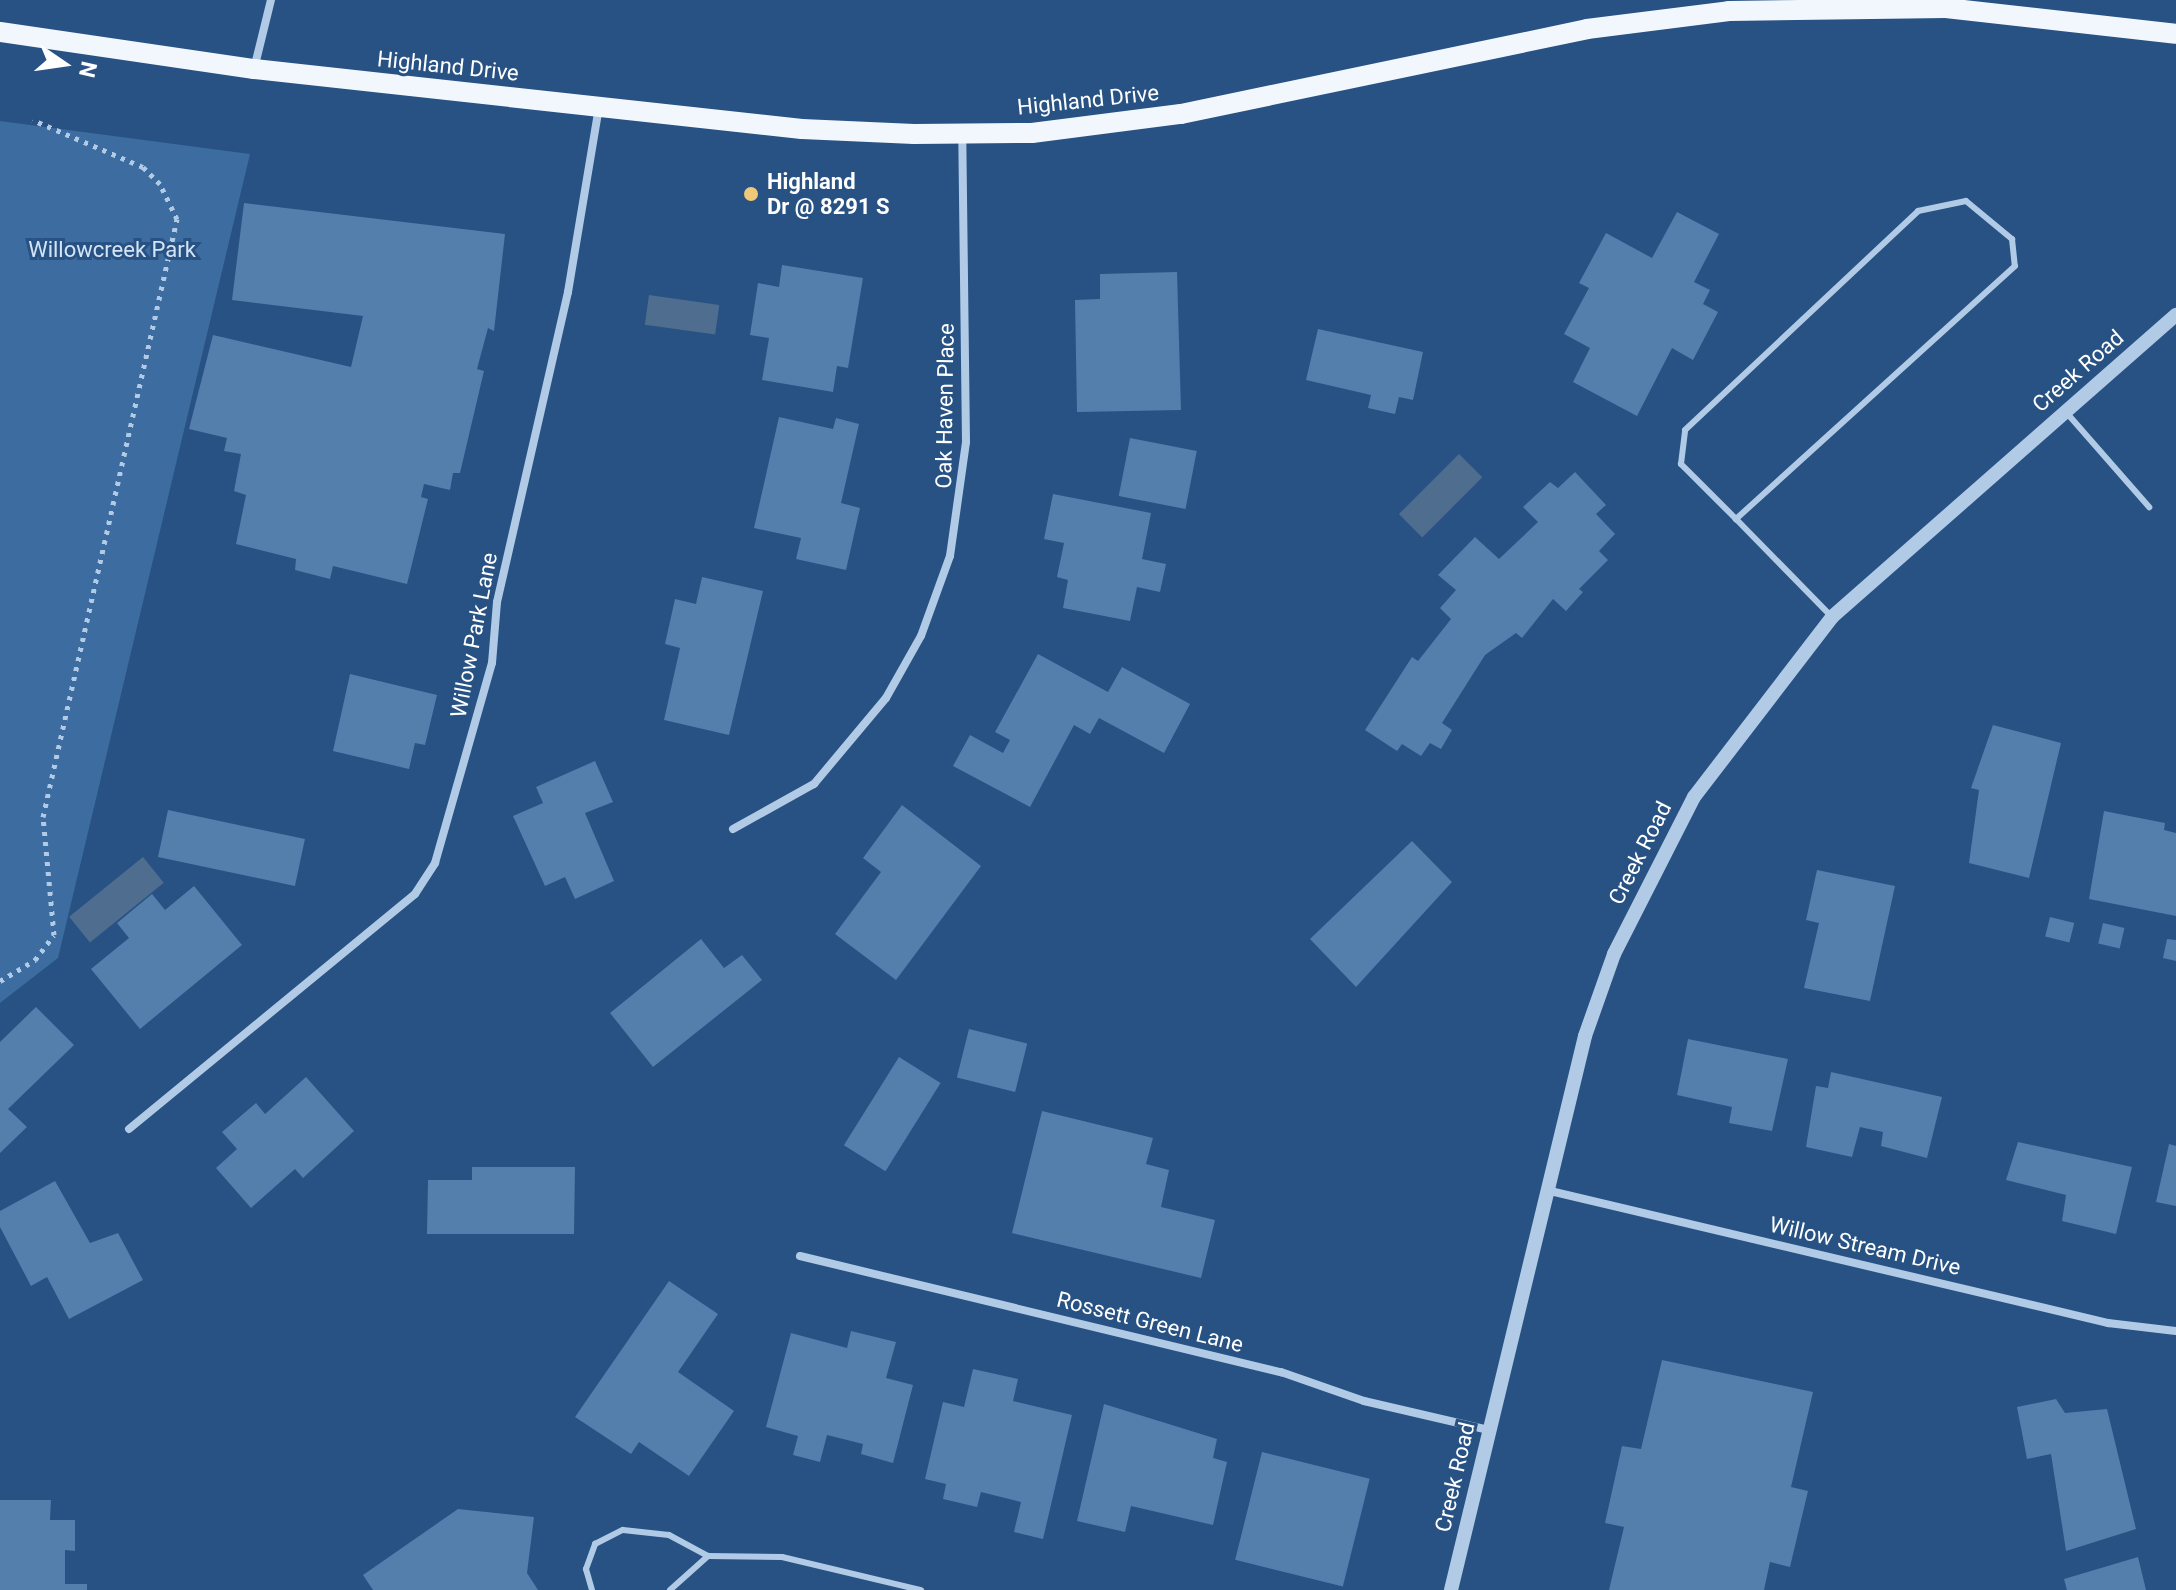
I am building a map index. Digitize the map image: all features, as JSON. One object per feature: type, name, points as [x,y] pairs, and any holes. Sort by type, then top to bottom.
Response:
[{"type":"main road","name":"Highland Drive","points":[[0,32],[254,69],[802,129],[962,134],[1032,133],[1181,114],[1658,18],[1812,6],[2006,6],[2176,34]]},
{"type":"street","points":[[254,69],[271,0]]},
{"type":"street","name":"Willow Park Lane","points":[[129,1129],[415,894],[435,863],[492,663],[497,602],[568,292],[599,107]]},
{"type":"street","name":"Oak Haven Place","points":[[733,829],[814,784],[886,698],[921,636],[950,556],[966,442],[962,134]]},
{"type":"street","name":"Creek Road","points":[[1451,1590],[1585,1036],[1651,874],[1740,728],[1832,617],[2176,315]]},
{"type":"street","name":"Willow Stream Drive","points":[[1546,1190],[2108,1323],[2176,1331]]},
{"type":"street","name":"Rossett Green Lane","points":[[800,1256],[1281,1372],[1364,1401],[1489,1430]]},
{"type":"lane","points":[[1736,519],[2015,266],[2012,239],[1966,201],[1918,211],[1685,430],[1681,464],[1832,617]]},
{"type":"lane","points":[[2065,411],[2149,507]]},
{"type":"lane","points":[[592,1590],[586,1569],[595,1544],[608,1534],[669,1535],[708,1556],[782,1557],[921,1590]]},
{"type":"lane","points":[[670,1590],[708,1556]]},
{"type":"path","points":[[0,981],[35,960],[54,935],[43,817],[177,219],[160,184],[143,167],[33,120]]},
{"type":"green space","name":"Willowcreek Park","points":[[0,121],[250,154],[58,958],[0,1003]]},
{"type":"shaded area","points":[[649,295],[719,305],[715,335],[645,325]]},
{"type":"shaded area","points":[[1459,454],[1482,477],[1422,537],[1399,514]]},
{"type":"shaded area","points":[[143,857],[164,883],[90,942],[69,917]]},
{"type":"building","points":[[244,203],[505,234],[494,331],[488,328],[477,369],[484,371],[460,473],[453,473],[450,490],[424,484],[421,497],[428,499],[407,584],[333,566],[330,579],[295,570],[296,559],[236,544],[246,495],[234,491],[241,454],[224,451],[227,438],[189,429],[213,335],[351,367],[363,316],[232,300]]},
{"type":"building","points":[[1677,212],[1719,234],[1694,282],[1710,290],[1703,304],[1718,312],[1693,360],[1672,348],[1637,416],[1573,382],[1590,348],[1564,334],[1589,288],[1579,283],[1606,233],[1652,258]]},
{"type":"building","points":[[782,265],[863,278],[848,368],[837,366],[833,392],[762,380],[769,338],[750,335],[758,283],[779,287]]},
{"type":"building","points":[[1177,272],[1181,410],[1077,412],[1075,300],[1100,299],[1100,274]]},
{"type":"building","points":[[1318,329],[1423,352],[1413,400],[1399,397],[1395,414],[1368,408],[1371,395],[1306,380]]},
{"type":"building","points":[[779,417],[833,429],[836,418],[859,424],[841,503],[860,508],[846,570],[796,559],[801,538],[754,528]]},
{"type":"building","points":[[1130,438],[1197,451],[1185,509],[1119,496]]},
{"type":"building","points":[[1575,472],[1606,505],[1596,514],[1615,534],[1599,551],[1608,560],[1579,589],[1583,592],[1566,611],[1553,599],[1522,638],[1516,633],[1485,655],[1442,723],[1452,730],[1441,749],[1430,743],[1421,756],[1402,744],[1397,751],[1365,730],[1412,657],[1418,661],[1451,619],[1440,608],[1456,590],[1438,575],[1475,537],[1499,559],[1538,522],[1523,507],[1550,482],[1558,488]]},
{"type":"building","points":[[1053,494],[1151,513],[1142,559],[1166,564],[1160,592],[1137,587],[1130,621],[1063,608],[1068,580],[1057,577],[1064,543],[1044,539]]},
{"type":"building","points":[[702,577],[763,591],[729,735],[664,720],[680,648],[665,644],[675,599],[696,604]]},
{"type":"building","points":[[1038,654],[1108,692],[1122,667],[1190,704],[1164,753],[1099,718],[1090,734],[1074,725],[1030,807],[953,766],[970,735],[1003,753],[1010,740],[995,732]]},
{"type":"building","points":[[350,674],[437,695],[425,745],[415,743],[409,769],[333,751]]},
{"type":"building","points":[[1993,725],[2061,743],[2029,878],[1969,863],[1979,790],[1971,788]]},
{"type":"building","points":[[595,761],[613,802],[585,813],[614,881],[575,899],[565,877],[545,886],[513,816],[543,803],[536,787]]},
{"type":"building","points":[[902,805],[981,866],[896,980],[835,934],[881,872],[863,858]]},
{"type":"building","points":[[168,810],[305,839],[295,886],[158,857]]},
{"type":"building","points":[[2104,811],[2165,823],[2164,830],[2176,833],[2176,916],[2089,899]]},
{"type":"building","points":[[1412,841],[1452,882],[1356,987],[1310,939]]},
{"type":"building","points":[[1817,870],[1895,886],[1870,1001],[1804,988],[1819,923],[1806,920]]},
{"type":"building","points":[[194,886],[242,945],[140,1029],[91,969],[129,938],[117,923],[152,894],[165,910]]},
{"type":"building","points":[[2050,917],[2074,923],[2069,942],[2045,936]]},
{"type":"building","points":[[2103,923],[2124,928],[2120,948],[2098,943]]},
{"type":"building","points":[[701,939],[724,968],[742,955],[762,980],[653,1067],[610,1013]]},
{"type":"building","points":[[2167,939],[2176,940],[2176,961],[2163,958]]},
{"type":"building","points":[[36,1007],[74,1045],[8,1109],[27,1127],[0,1153],[0,1042]]},
{"type":"building","points":[[969,1029],[1027,1044],[1015,1092],[957,1078]]},
{"type":"building","points":[[1688,1039],[1788,1059],[1772,1131],[1729,1123],[1732,1107],[1677,1095]]},
{"type":"building","points":[[899,1057],[941,1083],[885,1171],[844,1145]]},
{"type":"building","points":[[1831,1072],[1942,1097],[1927,1158],[1881,1146],[1883,1132],[1860,1127],[1852,1157],[1806,1147],[1816,1086],[1828,1088]]},
{"type":"building","points":[[306,1077],[354,1131],[303,1178],[295,1169],[251,1208],[216,1168],[237,1149],[222,1132],[256,1103],[265,1114]]},
{"type":"building","points":[[1042,1111],[1153,1138],[1146,1164],[1169,1170],[1161,1207],[1215,1220],[1201,1278],[1012,1233]]},
{"type":"building","points":[[2018,1142],[2132,1167],[2116,1234],[2062,1221],[2066,1195],[2006,1180]]},
{"type":"building","points":[[2169,1144],[2176,1146],[2176,1206],[2156,1202]]},
{"type":"building","points":[[472,1167],[575,1167],[574,1234],[427,1234],[428,1180],[472,1180]]},
{"type":"building","points":[[55,1181],[90,1243],[118,1233],[143,1280],[69,1319],[47,1277],[31,1286],[0,1227],[0,1211]]},
{"type":"building","points":[[669,1281],[718,1314],[678,1372],[734,1411],[689,1476],[639,1442],[631,1454],[575,1417]]},
{"type":"building","points":[[851,1331],[896,1342],[886,1378],[913,1385],[893,1463],[861,1454],[863,1444],[827,1435],[820,1462],[793,1455],[798,1436],[766,1427],[791,1333],[847,1348]]},
{"type":"building","points":[[1662,1360],[1813,1392],[1791,1487],[1808,1491],[1790,1567],[1770,1562],[1764,1590],[1609,1590],[1624,1527],[1605,1523],[1622,1446],[1641,1449]]},
{"type":"building","points":[[973,1369],[1018,1379],[1013,1401],[1072,1415],[1043,1539],[1014,1532],[1021,1502],[981,1492],[977,1507],[943,1499],[946,1484],[925,1479],[943,1402],[964,1407]]},
{"type":"building","points":[[2056,1399],[2065,1413],[2107,1409],[2136,1529],[2066,1551],[2051,1454],[2027,1459],[2017,1407]]},
{"type":"building","points":[[1104,1404],[1217,1439],[1213,1458],[1227,1462],[1213,1525],[1131,1506],[1125,1532],[1077,1521]]},
{"type":"building","points":[[1262,1452],[1370,1479],[1343,1587],[1235,1560]]},
{"type":"building","points":[[0,1500],[51,1500],[50,1520],[75,1520],[75,1551],[65,1550],[65,1584],[87,1584],[87,1590],[0,1590]]},
{"type":"building","points":[[458,1509],[534,1517],[527,1573],[538,1590],[373,1590],[363,1575]]},
{"type":"building","points":[[2138,1557],[2146,1590],[2067,1590],[2064,1579]]},
{"type":"place","name":"Highland Dr @ 8291 S","points":[[751,194]]}]
